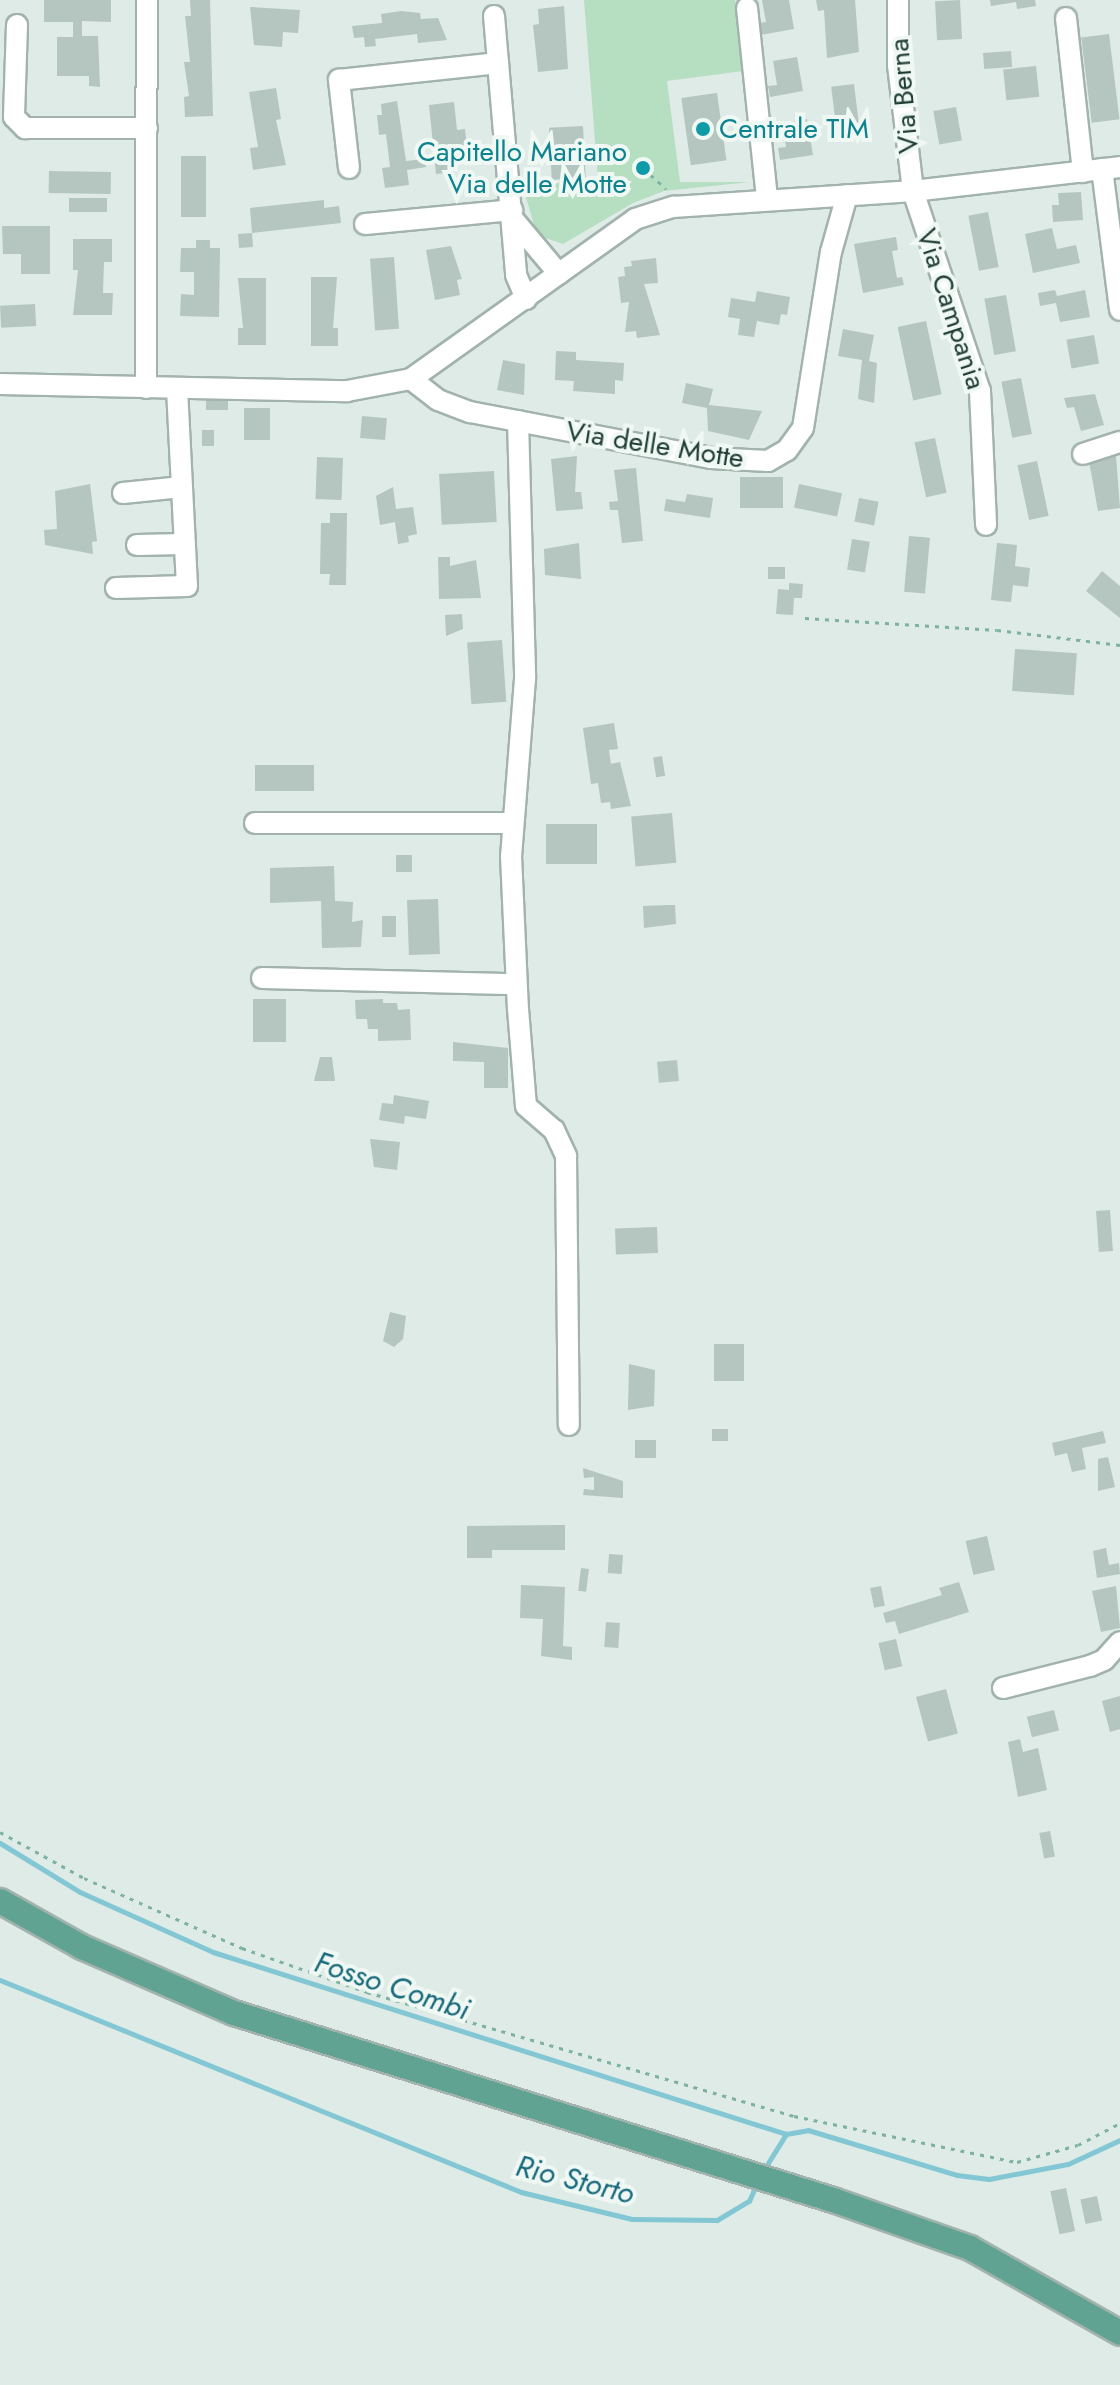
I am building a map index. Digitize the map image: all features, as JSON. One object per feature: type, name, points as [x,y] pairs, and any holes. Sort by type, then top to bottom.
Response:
[{"type":"main road","points":[[0,1901],[95,1953],[234,2013],[833,2200],[970,2248],[1120,2333]]},
{"type":"street","points":[[146,388],[147,0]]},
{"type":"street","name":"Via Berna","points":[[898,0],[898,65],[913,191]]},
{"type":"street","points":[[747,8],[767,199]]},
{"type":"street","points":[[494,16],[516,275],[526,299]]},
{"type":"street","points":[[1066,18],[1101,169],[1120,310]]},
{"type":"street","points":[[17,25],[14,117],[25,128],[147,128]]},
{"type":"street","points":[[349,168],[339,80],[498,63]]},
{"type":"street","points":[[0,384],[177,391],[347,391],[411,379],[635,219],[673,207],[913,191],[1101,169]]},
{"type":"street","name":"Via Campania","points":[[913,191],[980,391],[986,525]]},
{"type":"street","name":"Via delle Motte","points":[[411,379],[438,400],[518,421],[744,463],[768,461],[787,450],[803,428],[831,252],[847,195]]},
{"type":"street","points":[[365,224],[512,214]]},
{"type":"street","points":[[512,214],[559,274]]},
{"type":"street","points":[[116,588],[187,586],[177,391]]},
{"type":"street","points":[[518,421],[525,679],[513,823],[516,984],[526,1106],[563,1141],[566,1156],[569,1425]]},
{"type":"street","points":[[1083,454],[1120,442]]},
{"type":"street","points":[[123,493],[182,487]]},
{"type":"street","points":[[137,545],[184,544]]},
{"type":"street","points":[[255,823],[513,823]]},
{"type":"street","points":[[262,978],[516,984]]},
{"type":"street","points":[[1003,1688],[1090,1666],[1104,1660],[1120,1642]]},
{"type":"path","points":[[643,168],[669,193],[673,207]]},
{"type":"path","points":[[805,618],[997,630],[1120,645]]},
{"type":"path","points":[[0,1832],[84,1878],[242,1948],[367,1992],[794,2116],[1017,2162],[1078,2145],[1120,2123]]},
{"type":"green space","points":[[584,0],[735,0],[743,71],[667,81],[680,182],[750,182],[664,191],[633,203],[563,244],[537,235],[525,194],[532,186],[598,179]]},
{"type":"building","points":[[44,0],[111,0],[111,22],[82,21],[82,36],[98,36],[100,87],[89,86],[89,76],[57,76],[57,37],[73,37],[73,22],[44,22]]},
{"type":"building","points":[[190,0],[210,0],[213,116],[185,117],[184,97],[189,96],[184,62],[190,62],[185,16],[191,16]]},
{"type":"building","points":[[762,0],[789,0],[794,29],[760,35],[758,23],[766,22]]},
{"type":"building","points":[[816,0],[855,0],[859,52],[827,58],[824,10],[818,11]]},
{"type":"building","points":[[960,0],[962,39],[937,40],[935,1]]},
{"type":"building","points":[[990,0],[1035,0],[1036,6],[1017,9],[1016,2],[991,6]]},
{"type":"building","points":[[564,6],[568,69],[538,72],[533,25],[539,24],[538,9]]},
{"type":"building","points":[[250,7],[300,10],[298,33],[283,32],[282,47],[254,45]]},
{"type":"building","points":[[401,11],[420,13],[421,19],[438,18],[447,40],[418,43],[417,34],[375,39],[376,46],[365,47],[364,37],[354,38],[352,26],[382,23],[381,14]]},
{"type":"building","points":[[1109,34],[1119,119],[1092,123],[1081,37]]},
{"type":"building","points":[[1011,51],[1012,67],[984,69],[983,53]]},
{"type":"building","points":[[797,57],[803,91],[770,97],[768,86],[777,85],[773,61]]},
{"type":"building","points":[[1036,66],[1039,97],[1006,100],[1003,69]]},
{"type":"building","points":[[854,84],[860,134],[837,136],[831,87]]},
{"type":"building","points":[[276,88],[281,119],[276,120],[286,165],[253,170],[250,148],[258,147],[249,92]]},
{"type":"building","name":"Centrale TIM","points":[[717,93],[726,160],[691,165],[681,98]]},
{"type":"building","points":[[397,101],[406,161],[425,159],[426,167],[407,170],[409,185],[385,188],[382,168],[390,167],[386,134],[379,135],[377,115],[382,115],[381,104]]},
{"type":"building","points":[[454,102],[457,130],[465,129],[468,156],[453,158],[454,172],[436,174],[429,105]]},
{"type":"building","points":[[956,107],[962,140],[939,144],[933,111]]},
{"type":"building","points":[[807,119],[813,155],[780,160],[778,148],[786,147],[782,123]]},
{"type":"building","points":[[583,126],[586,178],[552,180],[549,128]]},
{"type":"building","points":[[181,156],[206,156],[206,217],[181,217]]},
{"type":"building","points":[[49,171],[111,172],[111,194],[49,193]]},
{"type":"building","points":[[1081,192],[1083,220],[1053,222],[1052,205],[1059,205],[1058,193]]},
{"type":"building","points":[[69,198],[107,198],[107,212],[69,212]]},
{"type":"building","points":[[324,200],[324,208],[339,206],[341,223],[252,233],[250,208]]},
{"type":"building","points":[[988,212],[999,267],[979,271],[968,216]]},
{"type":"building","points":[[2,226],[50,226],[50,274],[21,274],[21,254],[3,254]]},
{"type":"building","points":[[1052,228],[1057,249],[1076,245],[1080,263],[1033,273],[1025,234]]},
{"type":"building","points":[[252,233],[253,247],[239,248],[238,234]]},
{"type":"building","points":[[896,237],[898,250],[892,251],[897,278],[902,277],[904,285],[863,293],[854,244]]},
{"type":"building","points":[[73,239],[112,239],[112,262],[104,262],[103,293],[113,293],[112,315],[73,315],[78,270],[73,270]]},
{"type":"building","points":[[196,240],[210,240],[210,248],[220,248],[219,317],[180,316],[181,294],[194,295],[194,272],[180,272],[181,248],[196,248]]},
{"type":"building","points":[[451,246],[462,279],[457,280],[460,295],[435,300],[426,250]]},
{"type":"building","points":[[394,257],[399,329],[375,330],[370,259]]},
{"type":"building","points":[[656,258],[658,283],[644,284],[660,335],[637,338],[636,331],[625,332],[629,302],[621,303],[618,277],[625,276],[624,267],[632,266],[631,261]]},
{"type":"building","points":[[311,277],[337,277],[333,328],[338,328],[338,346],[311,346]]},
{"type":"building","points":[[238,278],[266,278],[266,345],[238,345],[238,328],[243,328]]},
{"type":"building","points":[[1055,290],[1057,296],[1085,290],[1090,317],[1060,322],[1056,303],[1040,306],[1038,293]]},
{"type":"building","points":[[757,291],[790,297],[787,315],[781,314],[779,325],[757,321],[754,337],[738,335],[740,319],[728,317],[731,298],[755,302]]},
{"type":"building","points":[[1006,295],[1016,351],[994,355],[984,299]]},
{"type":"building","points":[[35,304],[36,326],[1,328],[0,306]]},
{"type":"building","points":[[926,321],[942,394],[913,400],[898,327]]},
{"type":"building","points":[[843,329],[874,335],[869,361],[877,363],[874,403],[858,399],[862,360],[838,356]]},
{"type":"building","points":[[1094,335],[1099,364],[1071,368],[1066,340]]},
{"type":"building","points":[[556,351],[576,352],[576,360],[624,363],[623,381],[615,380],[615,394],[573,391],[574,381],[555,380]]},
{"type":"building","points":[[503,360],[525,364],[524,395],[497,390]]},
{"type":"building","points":[[1021,378],[1032,434],[1012,438],[1001,382]]},
{"type":"building","points":[[686,383],[713,389],[709,405],[762,411],[749,440],[708,431],[707,408],[682,403]]},
{"type":"building","points":[[1095,394],[1104,425],[1081,431],[1074,407],[1067,408],[1064,398]]},
{"type":"building","points":[[206,397],[228,397],[228,410],[206,410]]},
{"type":"building","points":[[244,408],[270,408],[270,440],[244,440]]},
{"type":"building","points":[[362,416],[387,418],[385,440],[360,438]]},
{"type":"building","points":[[202,430],[214,430],[214,446],[202,446]]},
{"type":"building","points":[[935,438],[947,493],[926,497],[914,442]]},
{"type":"building","points":[[577,456],[575,492],[581,492],[583,509],[556,511],[551,459]]},
{"type":"building","points":[[1116,456],[1120,508],[1098,511],[1089,461]]},
{"type":"building","points":[[317,457],[343,458],[342,500],[316,499]]},
{"type":"building","points":[[1037,461],[1049,516],[1029,520],[1017,465]]},
{"type":"building","points":[[636,468],[643,541],[622,543],[618,510],[610,510],[609,502],[618,501],[614,470]]},
{"type":"building","points":[[494,471],[497,522],[442,525],[439,474]]},
{"type":"building","points":[[740,477],[783,477],[783,508],[740,508]]},
{"type":"building","points":[[90,484],[97,541],[92,542],[93,554],[45,545],[44,530],[57,529],[55,491]]},
{"type":"building","points":[[799,484],[842,493],[837,517],[794,507]]},
{"type":"building","points":[[393,487],[396,509],[413,507],[417,534],[408,536],[409,542],[398,544],[395,522],[380,525],[376,496]]},
{"type":"building","points":[[687,494],[713,498],[710,518],[664,511],[666,499],[685,502]]},
{"type":"building","points":[[859,498],[879,502],[874,525],[854,522]]},
{"type":"building","points":[[330,513],[347,513],[346,585],[329,585],[330,574],[320,574],[321,523],[330,523]]},
{"type":"building","points":[[909,536],[930,538],[925,594],[904,592]]},
{"type":"building","points":[[852,539],[870,542],[865,572],[847,570]]},
{"type":"building","points":[[579,543],[581,579],[545,575],[544,549]]},
{"type":"building","points":[[997,543],[1017,545],[1015,566],[1030,568],[1028,587],[1013,585],[1011,602],[991,600]]},
{"type":"building","points":[[438,557],[450,557],[450,566],[476,560],[481,598],[439,599]]},
{"type":"building","points":[[768,567],[785,567],[785,579],[768,579]]},
{"type":"building","points":[[1102,571],[1120,586],[1120,618],[1086,591]]},
{"type":"building","points":[[789,583],[803,584],[802,598],[794,598],[793,615],[776,614],[778,589],[789,590]]},
{"type":"building","points":[[462,614],[463,629],[446,636],[445,615]]},
{"type":"building","points":[[502,640],[506,702],[471,704],[467,642]]},
{"type":"building","points":[[1015,649],[1077,653],[1074,695],[1012,691]]},
{"type":"building","points":[[614,723],[618,749],[609,750],[611,764],[620,762],[631,806],[611,809],[610,802],[601,803],[598,783],[591,784],[583,728]]},
{"type":"building","points":[[662,756],[665,776],[656,777],[653,757]]},
{"type":"building","points":[[255,765],[314,765],[314,791],[255,791]]},
{"type":"building","points":[[672,813],[676,863],[636,866],[631,817]]},
{"type":"building","points":[[546,824],[597,824],[597,864],[546,864]]},
{"type":"building","points":[[396,855],[412,855],[412,872],[396,872]]},
{"type":"building","points":[[334,866],[335,901],[353,902],[352,922],[363,920],[361,947],[322,948],[321,901],[270,903],[270,868]]},
{"type":"building","points":[[438,899],[440,954],[409,955],[407,900]]},
{"type":"building","points":[[675,905],[676,924],[644,928],[643,906]]},
{"type":"building","points":[[382,916],[396,916],[396,937],[382,937]]},
{"type":"building","points":[[253,999],[286,999],[286,1042],[253,1042]]},
{"type":"building","points":[[383,999],[383,1003],[397,1003],[398,1010],[410,1009],[411,1040],[378,1041],[378,1029],[368,1029],[367,1019],[356,1019],[355,1000]]},
{"type":"building","points":[[453,1042],[508,1048],[508,1088],[484,1088],[484,1062],[453,1061]]},
{"type":"building","points":[[320,1057],[332,1057],[335,1081],[314,1081]]},
{"type":"building","points":[[677,1060],[679,1081],[659,1083],[657,1062]]},
{"type":"building","points":[[394,1095],[429,1101],[426,1119],[405,1116],[404,1124],[379,1120],[382,1103],[393,1104]]},
{"type":"building","points":[[370,1139],[400,1142],[397,1170],[374,1167]]},
{"type":"building","points":[[1110,1210],[1113,1251],[1099,1252],[1096,1211]]},
{"type":"building","points":[[657,1227],[658,1253],[616,1254],[615,1228]]},
{"type":"building","points":[[390,1312],[406,1316],[403,1339],[394,1347],[383,1341]]},
{"type":"building","points":[[714,1344],[744,1344],[744,1381],[714,1381]]},
{"type":"building","points":[[629,1364],[655,1370],[654,1406],[628,1410]]},
{"type":"building","points":[[712,1429],[728,1429],[728,1441],[712,1441]]},
{"type":"building","points":[[1103,1431],[1106,1443],[1082,1448],[1086,1469],[1072,1472],[1067,1453],[1055,1456],[1052,1443]]},
{"type":"building","points":[[635,1440],[656,1440],[656,1458],[635,1458]]},
{"type":"building","points":[[1108,1457],[1115,1487],[1098,1491],[1098,1459]]},
{"type":"building","points":[[583,1468],[623,1481],[623,1498],[583,1495],[584,1489],[594,1490],[594,1477],[584,1478]]},
{"type":"building","points":[[565,1525],[565,1550],[492,1550],[492,1558],[467,1558],[467,1526]]},
{"type":"building","points":[[987,1536],[995,1570],[973,1575],[966,1541]]},
{"type":"building","points":[[1106,1548],[1109,1565],[1119,1563],[1120,1574],[1097,1578],[1093,1551]]},
{"type":"building","points":[[609,1554],[623,1555],[622,1574],[608,1573]]},
{"type":"building","points":[[581,1568],[589,1569],[586,1592],[578,1591]]},
{"type":"building","points":[[959,1582],[969,1612],[899,1634],[895,1621],[886,1623],[883,1613],[942,1595],[939,1588]]},
{"type":"building","points":[[521,1585],[565,1587],[563,1646],[572,1647],[572,1660],[541,1656],[543,1619],[520,1618]]},
{"type":"building","points":[[881,1586],[885,1606],[874,1608],[870,1588]]},
{"type":"building","points":[[1116,1586],[1120,1628],[1101,1632],[1092,1591]]},
{"type":"building","points":[[606,1622],[620,1623],[618,1648],[604,1647]]},
{"type":"building","points":[[896,1639],[902,1666],[885,1670],[878,1643]]},
{"type":"building","points":[[946,1689],[958,1733],[928,1741],[916,1697]]},
{"type":"building","points":[[1120,1696],[1120,1729],[1110,1732],[1102,1701]]},
{"type":"building","points":[[1054,1710],[1059,1730],[1032,1737],[1027,1717]]},
{"type":"building","points":[[1020,1739],[1023,1752],[1038,1748],[1047,1790],[1018,1797],[1008,1742]]},
{"type":"building","points":[[1050,1831],[1055,1857],[1044,1859],[1039,1833]]},
{"type":"building","points":[[1066,2188],[1075,2231],[1059,2234],[1050,2191]]},
{"type":"building","points":[[1097,2196],[1102,2220],[1086,2224],[1080,2200]]},
{"type":"waterway","name":"Fosso Combi","points":[[0,1843],[80,1892],[213,1952],[786,2134]]},
{"type":"waterway","name":"Rio Storto","points":[[0,1980],[521,2192],[632,2219],[717,2220],[749,2201],[757,2183]]},
{"type":"waterway","name":"Rio Storto","points":[[763,2171],[786,2134],[808,2130],[957,2175],[989,2179],[1068,2164],[1120,2140]]},
{"type":"place","name":"Centrale TIM","points":[[703,129]]},
{"type":"place","name":"Capitello Mariano Via delle Motte","points":[[643,168]]}]
